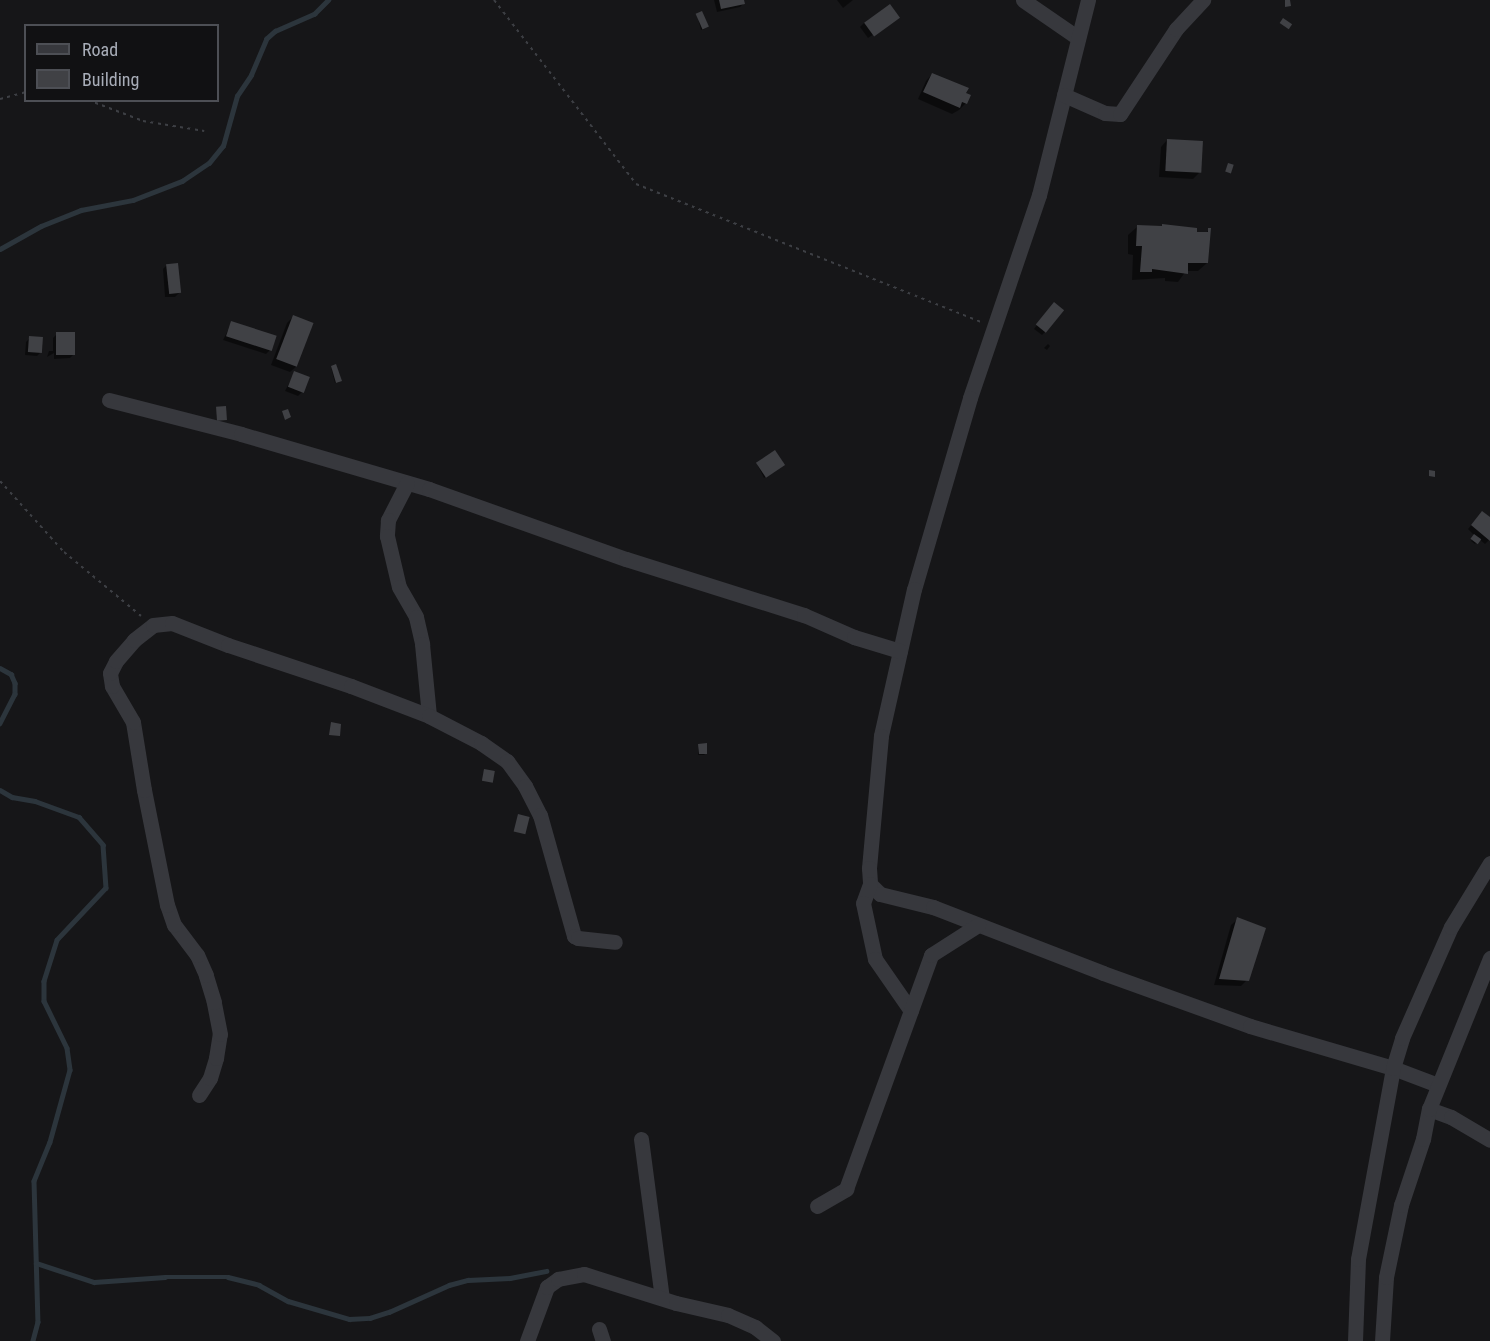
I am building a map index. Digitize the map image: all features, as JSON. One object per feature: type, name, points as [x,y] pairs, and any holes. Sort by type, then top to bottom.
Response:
[{"type":"street","points":[[1023,0],[1078,38]]},
{"type":"street","points":[[911,1011],[875,959],[863,903],[870,884],[869,868],[881,736],[938,498],[1040,195],[1088,0]]},
{"type":"street","points":[[1064,95],[1106,113],[1120,114],[1176,29],[1203,0]]},
{"type":"street","points":[[109,400],[240,434],[407,483],[626,559],[804,615],[854,636],[900,651]]},
{"type":"street","points":[[407,483],[388,520],[387,536],[399,586],[416,617],[422,644],[429,716]]},
{"type":"street","points":[[198,1095],[210,1078],[216,1058],[220,1034],[214,1002],[206,975],[197,956],[174,925],[167,904],[133,722],[112,686],[110,673],[116,661],[134,639],[153,625],[172,623],[228,645],[351,686],[429,716],[481,743],[507,761],[540,815],[574,936],[615,942]]},
{"type":"street","points":[[1355,1341],[1358,1259],[1394,1068],[1402,1038],[1451,927],[1490,863]]},
{"type":"street","points":[[870,884],[880,894],[933,908],[1250,1026],[1394,1068],[1438,1085]]},
{"type":"street","points":[[817,1206],[846,1188],[931,955],[978,925]]},
{"type":"street","points":[[1382,1341],[1382,1316],[1393,1241],[1401,1205],[1423,1139],[1429,1109],[1490,958]]},
{"type":"street","points":[[1429,1109],[1451,1117],[1490,1140]]},
{"type":"street","points":[[641,1138],[662,1298]]},
{"type":"street","points":[[527,1341],[547,1287],[571,1275],[600,1277],[662,1298],[728,1315],[755,1327],[773,1341]]},
{"type":"path","points":[[494,0],[636,184],[995,327]]},
{"type":"path","points":[[0,99],[24,93]]},
{"type":"path","points":[[93,102],[143,121],[204,131]]},
{"type":"path","points":[[0,481],[64,552],[153,625]]},
{"type":"building","points":[[719,0],[744,0],[745,4],[721,9]]},
{"type":"building","points":[[1285,0],[1290,0],[1291,6],[1285,7]]},
{"type":"building","points":[[890,4],[900,18],[874,37],[864,23]]},
{"type":"building","points":[[702,11],[709,27],[703,29],[696,14]]},
{"type":"building","points":[[1283,18],[1292,24],[1289,29],[1280,23]]},
{"type":"building","points":[[932,73],[969,88],[966,93],[971,95],[967,104],[962,102],[960,108],[923,92]]},
{"type":"building","points":[[1167,139],[1203,141],[1201,173],[1165,171]]},
{"type":"building","points":[[1228,163],[1234,165],[1231,173],[1225,172]]},
{"type":"building","points":[[1162,224],[1197,228],[1197,232],[1208,232],[1208,228],[1211,228],[1208,263],[1188,263],[1188,274],[1152,269],[1152,272],[1140,272],[1142,246],[1136,246],[1137,225],[1162,226]]},
{"type":"building","points":[[178,263],[181,293],[169,294],[166,264]]},
{"type":"building","points":[[1054,302],[1064,310],[1046,333],[1036,325]]},
{"type":"building","points":[[293,315],[314,323],[297,367],[276,359]]},
{"type":"building","points":[[231,321],[277,336],[272,351],[226,336]]},
{"type":"building","points":[[56,332],[75,332],[75,355],[56,355]]},
{"type":"building","points":[[29,336],[43,337],[42,353],[28,352]]},
{"type":"building","points":[[336,364],[342,381],[336,383],[331,366]]},
{"type":"building","points":[[294,371],[310,377],[304,393],[288,387]]},
{"type":"building","points":[[226,406],[227,420],[217,421],[216,407]]},
{"type":"building","points":[[288,409],[291,417],[285,420],[282,411]]},
{"type":"building","points":[[775,450],[785,465],[766,478],[756,463]]},
{"type":"building","points":[[1429,470],[1435,471],[1435,477],[1429,476]]},
{"type":"building","points":[[1482,511],[1490,517],[1490,541],[1471,525]]},
{"type":"building","points":[[1474,534],[1481,539],[1478,544],[1470,539]]},
{"type":"building","points":[[331,722],[341,724],[340,736],[329,735]]},
{"type":"building","points":[[707,743],[707,754],[699,754],[698,744]]},
{"type":"building","points":[[484,769],[495,771],[493,783],[482,781]]},
{"type":"building","points":[[518,814],[530,817],[525,834],[514,831]]},
{"type":"building","points":[[1237,917],[1266,928],[1249,981],[1219,979]]},
{"type":"waterway","points":[[0,249],[41,226],[81,210],[133,200],[182,181],[209,163],[223,146],[237,96],[251,75],[266,39],[275,31],[314,14],[328,0]]},
{"type":"waterway","points":[[0,668],[11,674],[15,683],[15,694],[0,723]]},
{"type":"waterway","points":[[0,790],[12,797],[35,801],[79,817],[103,845],[106,888],[57,940],[44,981],[44,1001],[67,1048],[70,1070],[50,1142],[34,1181],[38,1322],[33,1341]]},
{"type":"waterway","points":[[36,1263],[94,1282],[165,1277],[228,1277],[259,1285],[288,1301],[349,1319],[370,1318],[389,1312],[449,1285],[468,1280],[510,1278],[546,1271]]}]
